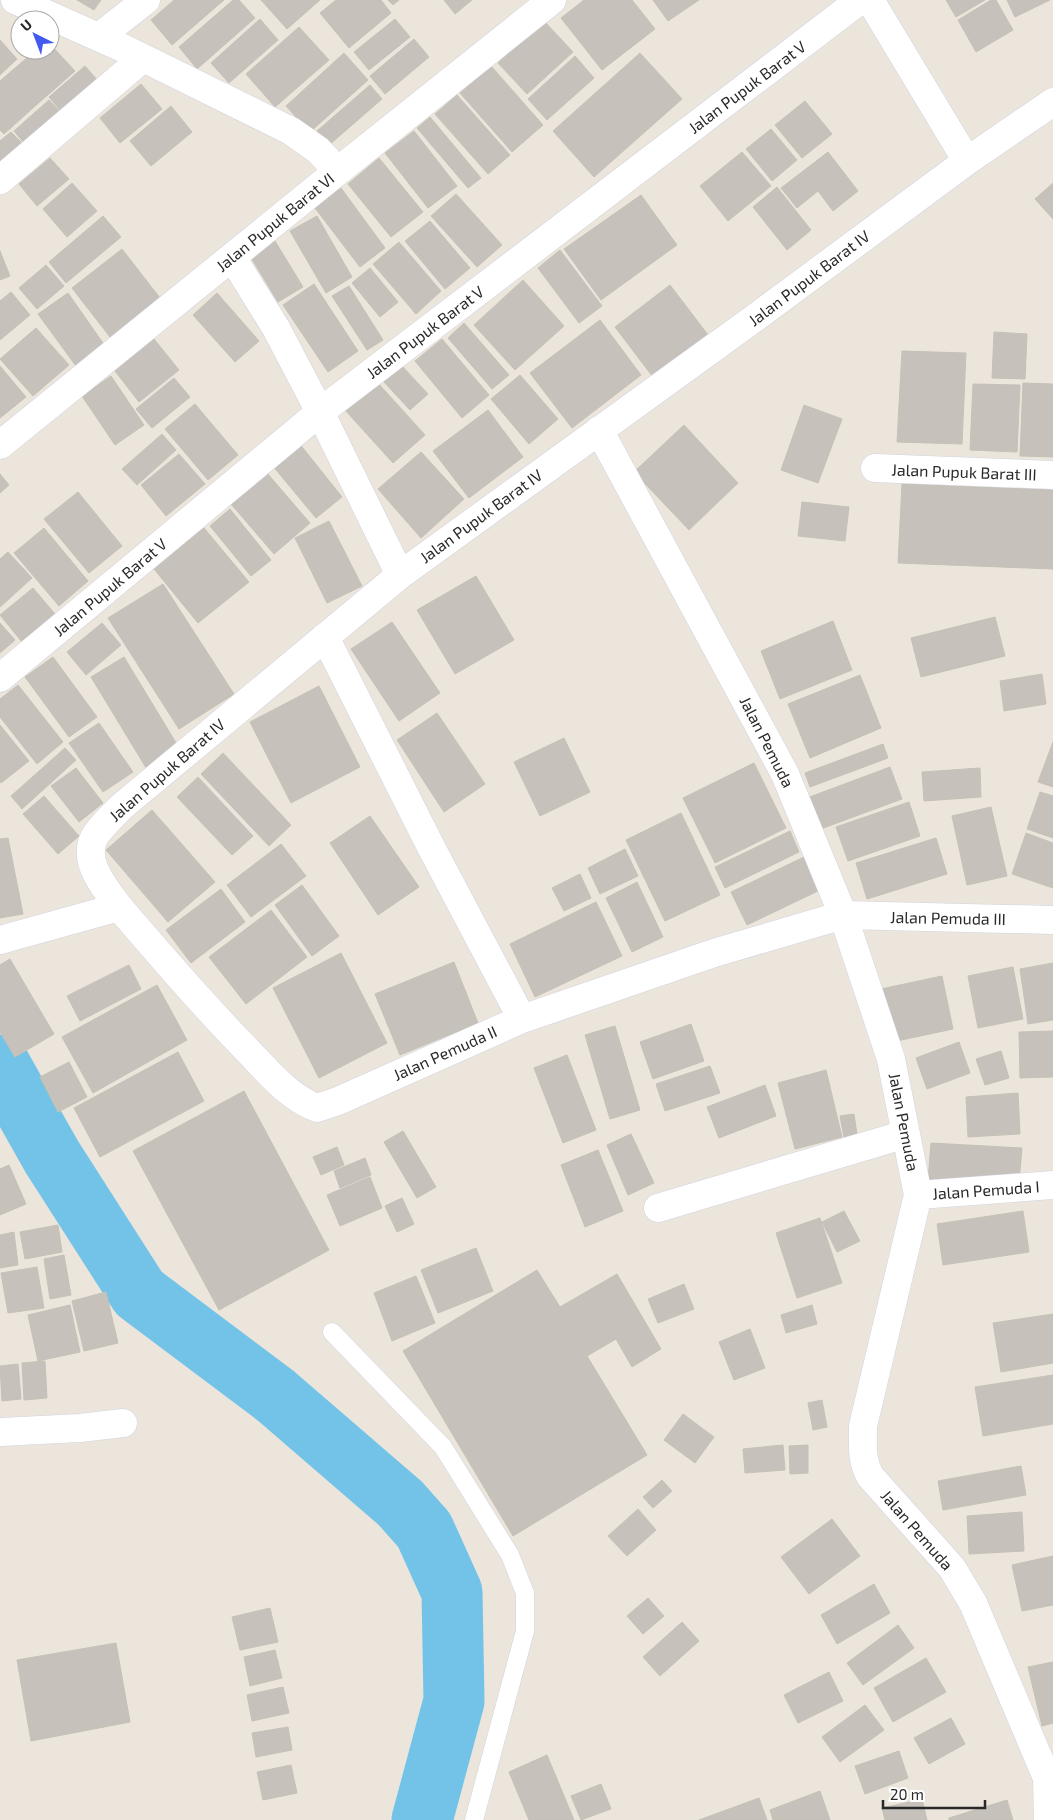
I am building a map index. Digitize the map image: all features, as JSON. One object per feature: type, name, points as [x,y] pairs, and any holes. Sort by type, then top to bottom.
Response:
[{"type":"street","points":[[15,0],[99,37],[291,131],[318,150],[338,171]]},
{"type":"street","points":[[99,37],[146,0]]},
{"type":"street","name":"Jalan Pupuk Barat VI","points":[[0,445],[552,0]]},
{"type":"street","name":"Jalan Pupuk Barat V","points":[[0,678],[320,412],[860,0]]},
{"type":"street","points":[[870,0],[967,161]]},
{"type":"street","points":[[0,180],[143,58]]},
{"type":"street","name":"Jalan Pupuk Barat IV","points":[[119,908],[101,881],[91,860],[90,846],[97,834],[121,807],[400,575],[752,320],[967,161],[1053,102]]},
{"type":"street","points":[[232,257],[276,328],[320,412],[400,575]]},
{"type":"street","name":"Jalan Pemuda","points":[[599,430],[785,774],[843,915],[891,1059],[918,1195],[864,1426],[863,1458],[870,1476],[952,1568],[974,1603],[1047,1778],[1048,1820]]},
{"type":"street","name":"Jalan Pupuk Barat III","points":[[875,468],[1053,475]]},
{"type":"street","points":[[325,637],[431,847],[522,1019]]},
{"type":"street","points":[[0,940],[119,908]]},
{"type":"street","name":"Jalan Pemuda II","points":[[119,908],[214,1017],[284,1087],[303,1102],[317,1108],[522,1019],[714,953],[843,915]]},
{"type":"street","name":"Jalan Pemuda III","points":[[843,915],[1053,920]]},
{"type":"street","points":[[658,1208],[906,1134]]},
{"type":"street","name":"Jalan Pemuda I","points":[[918,1195],[1053,1185]]},
{"type":"street","points":[[0,1432],[87,1428],[123,1423]]},
{"type":"lane","points":[[332,1332],[443,1448],[510,1555],[525,1593],[525,1631],[474,1820]]},
{"type":"building","points":[[77,0],[101,0],[94,10]]},
{"type":"building","points":[[174,0],[224,0],[172,45],[151,20]]},
{"type":"building","points":[[233,0],[239,0],[255,18],[197,69],[179,47]]},
{"type":"building","points":[[261,0],[320,0],[287,29]]},
{"type":"building","points":[[336,0],[381,0],[391,13],[349,48],[320,13]]},
{"type":"building","points":[[388,0],[399,0],[393,5]]},
{"type":"building","points":[[444,0],[472,0],[455,14]]},
{"type":"building","points":[[584,0],[632,0],[655,29],[602,70],[561,18]]},
{"type":"building","points":[[653,0],[699,0],[668,21]]},
{"type":"building","points":[[946,0],[985,0],[956,17]]},
{"type":"building","points":[[991,0],[996,0],[1013,30],[976,52],[958,20]]},
{"type":"building","points":[[1007,0],[1050,0],[1015,17]]},
{"type":"building","points":[[260,19],[278,40],[229,83],[211,63]]},
{"type":"building","points":[[395,19],[410,37],[369,70],[354,52]]},
{"type":"building","points":[[544,21],[573,52],[527,94],[498,63]]},
{"type":"building","points":[[299,27],[329,60],[275,107],[246,74]]},
{"type":"building","points":[[414,39],[429,57],[385,94],[370,76]]},
{"type":"building","points":[[0,40],[10,51],[10,60],[16,60],[0,75]]},
{"type":"building","points":[[344,53],[368,80],[310,132],[286,106]]},
{"type":"building","points":[[640,53],[682,99],[594,177],[553,131]]},
{"type":"building","points":[[60,55],[75,71],[34,107],[7,75],[24,60],[60,60]]},
{"type":"building","points":[[575,56],[594,78],[547,120],[528,99]]},
{"type":"building","points":[[85,66],[100,83],[64,115],[49,97]]},
{"type":"building","points":[[491,66],[543,125],[512,152],[460,93]]},
{"type":"building","points":[[7,75],[34,107],[4,134],[0,130],[0,81]]},
{"type":"building","points":[[141,84],[162,109],[120,143],[100,118]]},
{"type":"building","points":[[370,85],[382,99],[329,145],[317,131]]},
{"type":"building","points":[[457,95],[510,155],[488,174],[435,114]]},
{"type":"building","points":[[49,100],[63,115],[27,147],[14,131]]},
{"type":"building","points":[[805,101],[832,134],[802,158],[775,125]]},
{"type":"building","points":[[171,106],[192,132],[151,166],[130,141]]},
{"type":"building","points":[[430,117],[481,178],[468,188],[417,128]]},
{"type":"building","points":[[771,129],[797,160],[772,181],[746,149]]},
{"type":"building","points":[[414,131],[457,186],[428,208],[385,153]]},
{"type":"building","points":[[11,132],[26,147],[0,170],[0,141]]},
{"type":"building","points":[[742,152],[771,186],[728,221],[700,186]]},
{"type":"building","points":[[828,152],[858,191],[833,211],[818,191],[797,208],[781,188]]},
{"type":"building","points":[[50,158],[69,179],[37,206],[19,184]]},
{"type":"building","points":[[379,158],[423,212],[391,237],[348,184]]},
{"type":"building","points":[[72,183],[97,211],[67,237],[43,209]]},
{"type":"building","points":[[1053,183],[1053,219],[1035,199]]},
{"type":"building","points":[[777,187],[811,230],[787,250],[753,207]]},
{"type":"building","points":[[341,188],[385,248],[360,267],[315,208]]},
{"type":"building","points":[[456,194],[502,245],[477,267],[431,216]]},
{"type":"building","points":[[641,195],[677,245],[601,300],[564,249]]},
{"type":"building","points":[[103,216],[121,237],[66,283],[49,262]]},
{"type":"building","points":[[317,216],[352,277],[326,293],[290,231]]},
{"type":"building","points":[[430,221],[470,268],[445,289],[405,241]]},
{"type":"building","points":[[275,241],[303,287],[278,302],[250,256]]},
{"type":"building","points":[[399,242],[441,291],[416,314],[373,264]]},
{"type":"building","points":[[122,249],[160,298],[110,337],[72,288]]},
{"type":"building","points":[[560,250],[602,306],[579,323],[538,268]]},
{"type":"building","points":[[0,251],[10,276],[0,280]]},
{"type":"building","points":[[46,265],[64,286],[37,309],[19,288]]},
{"type":"building","points":[[370,268],[398,302],[380,317],[352,283]]},
{"type":"building","points":[[523,280],[564,326],[515,370],[474,325]]},
{"type":"building","points":[[314,284],[358,351],[328,372],[283,305]]},
{"type":"building","points":[[670,285],[708,335],[653,377],[615,327]]},
{"type":"building","points":[[349,286],[383,340],[367,350],[332,296]]},
{"type":"building","points":[[11,292],[30,315],[0,340],[0,301]]},
{"type":"building","points":[[68,293],[105,346],[76,366],[38,314]]},
{"type":"building","points":[[217,293],[259,341],[235,362],[193,315]]},
{"type":"building","points":[[600,320],[641,375],[572,428],[530,373]]},
{"type":"building","points":[[464,323],[509,375],[492,389],[448,338]]},
{"type":"building","points":[[36,328],[69,365],[33,396],[0,359]]},
{"type":"building","points":[[994,332],[1027,334],[1025,379],[992,378]]},
{"type":"building","points":[[154,339],[179,370],[139,402],[115,371]]},
{"type":"building","points":[[442,339],[489,395],[462,418],[415,361]]},
{"type":"building","points":[[902,351],[966,353],[962,444],[897,442]]},
{"type":"building","points":[[0,366],[26,397],[0,418]]},
{"type":"building","points":[[402,366],[428,394],[410,410],[384,382]]},
{"type":"building","points":[[520,375],[558,419],[529,444],[491,399]]},
{"type":"building","points":[[111,376],[144,425],[115,445],[82,396]]},
{"type":"building","points":[[174,378],[190,397],[152,428],[136,409]]},
{"type":"building","points":[[377,382],[425,435],[393,463],[345,410]]},
{"type":"building","points":[[1023,383],[1053,384],[1053,457],[1020,456]]},
{"type":"building","points":[[973,384],[1020,385],[1017,452],[970,450]]},
{"type":"building","points":[[195,404],[238,455],[208,480],[165,429]]},
{"type":"building","points":[[804,405],[842,419],[818,483],[781,470]]},
{"type":"building","points":[[488,410],[523,457],[469,498],[433,451]]},
{"type":"building","points":[[684,425],[738,483],[689,530],[634,472]]},
{"type":"building","points":[[162,434],[176,450],[137,485],[122,469]]},
{"type":"building","points":[[299,443],[342,497],[316,518],[272,465]]},
{"type":"building","points":[[421,452],[464,499],[421,538],[378,489]]},
{"type":"building","points":[[179,454],[205,484],[166,516],[141,485]]},
{"type":"building","points":[[267,473],[310,523],[274,554],[231,504]]},
{"type":"building","points":[[0,474],[9,485],[0,493]]},
{"type":"building","points":[[902,484],[1053,490],[1053,569],[898,563]]},
{"type":"building","points":[[78,492],[122,546],[89,573],[44,519]]},
{"type":"building","points":[[802,502],[849,507],[845,541],[798,536]]},
{"type":"building","points":[[230,509],[271,560],[251,576],[210,526]]},
{"type":"building","points":[[329,521],[362,586],[327,603],[295,538]]},
{"type":"building","points":[[44,528],[88,581],[59,606],[14,553]]},
{"type":"building","points":[[204,528],[249,582],[198,623],[154,569]]},
{"type":"building","points":[[8,552],[32,578],[0,607],[0,559]]},
{"type":"building","points":[[476,576],[514,640],[455,674],[417,610]]},
{"type":"building","points":[[163,584],[234,694],[179,729],[108,618]]},
{"type":"building","points":[[33,588],[55,614],[22,642],[0,615]]},
{"type":"building","points":[[995,617],[1005,656],[921,677],[911,638]]},
{"type":"building","points":[[833,621],[852,670],[780,699],[761,651]]},
{"type":"building","points":[[392,622],[440,693],[399,721],[351,649]]},
{"type":"building","points":[[0,623],[15,640],[0,653]]},
{"type":"building","points":[[102,623],[121,645],[86,675],[67,652]]},
{"type":"building","points":[[53,657],[97,717],[69,737],[25,677]]},
{"type":"building","points":[[124,657],[181,751],[148,771],[91,677]]},
{"type":"building","points":[[1042,674],[1046,704],[1004,711],[1000,681]]},
{"type":"building","points":[[860,675],[881,728],[810,758],[788,704]]},
{"type":"building","points":[[18,685],[63,742],[37,764],[0,717],[0,699]]},
{"type":"building","points":[[319,686],[360,767],[291,803],[250,722]]},
{"type":"building","points":[[437,713],[485,784],[444,812],[397,740]]},
{"type":"building","points":[[99,723],[133,772],[103,792],[69,743]]},
{"type":"building","points":[[0,725],[29,761],[1,783],[0,781]]},
{"type":"building","points":[[564,738],[590,792],[540,816],[514,762]]},
{"type":"building","points":[[1053,742],[1053,787],[1038,782]]},
{"type":"building","points":[[883,744],[888,758],[810,787],[805,773]]},
{"type":"building","points":[[65,748],[76,760],[22,809],[11,796]]},
{"type":"building","points":[[223,753],[291,825],[269,846],[201,774]]},
{"type":"building","points":[[754,763],[786,828],[715,863],[683,798]]},
{"type":"building","points":[[890,767],[902,799],[818,830],[807,798]]},
{"type":"building","points":[[76,768],[103,803],[79,822],[51,786]]},
{"type":"building","points":[[980,768],[981,797],[924,801],[922,772]]},
{"type":"building","points":[[198,777],[253,836],[232,855],[177,797]]},
{"type":"building","points":[[1040,792],[1053,796],[1053,838],[1027,829]]},
{"type":"building","points":[[44,796],[79,836],[58,854],[23,814]]},
{"type":"building","points":[[909,802],[920,836],[848,861],[836,827]]},
{"type":"building","points":[[991,807],[1007,876],[967,885],[952,816]]},
{"type":"building","points":[[152,810],[215,882],[168,922],[106,850]]},
{"type":"building","points":[[681,813],[720,895],[665,921],[626,840]]},
{"type":"building","points":[[370,816],[419,887],[378,915],[330,843]]},
{"type":"building","points":[[790,831],[799,852],[725,888],[715,867]]},
{"type":"building","points":[[1026,833],[1053,843],[1053,888],[1012,874]]},
{"type":"building","points":[[8,838],[23,914],[0,918],[0,839]]},
{"type":"building","points":[[936,838],[947,874],[867,899],[856,863]]},
{"type":"building","points":[[281,844],[306,876],[251,917],[227,885]]},
{"type":"building","points":[[625,849],[638,876],[600,894],[588,868]]},
{"type":"building","points":[[804,857],[820,890],[747,925],[731,892]]},
{"type":"building","points":[[580,874],[591,898],[564,911],[552,888]]},
{"type":"building","points":[[637,882],[663,937],[632,952],[606,898]]},
{"type":"building","points":[[302,885],[339,936],[312,956],[275,905]]},
{"type":"building","points":[[221,889],[245,922],[191,963],[166,930]]},
{"type":"building","points":[[596,902],[622,956],[535,997],[510,944]]},
{"type":"building","points":[[271,910],[307,957],[246,1004],[209,957]]},
{"type":"building","points":[[341,953],[387,1043],[319,1078],[273,988]]},
{"type":"building","points":[[10,959],[54,1034],[15,1057],[0,1032],[0,965]]},
{"type":"building","points":[[454,962],[478,1023],[400,1055],[375,994]]},
{"type":"building","points":[[1053,963],[1053,1020],[1028,1024],[1020,969]]},
{"type":"building","points":[[129,965],[141,989],[80,1021],[67,996]]},
{"type":"building","points":[[1013,967],[1023,1019],[978,1028],[968,976]]},
{"type":"building","points":[[942,976],[953,1029],[892,1042],[881,989]]},
{"type":"building","points":[[157,985],[187,1040],[93,1093],[62,1037]]},
{"type":"building","points":[[691,1024],[704,1061],[653,1079],[640,1042]]},
{"type":"building","points":[[615,1026],[640,1110],[610,1119],[585,1035]]},
{"type":"building","points":[[1053,1031],[1053,1077],[1020,1078],[1019,1032]]},
{"type":"building","points":[[959,1042],[970,1073],[927,1089],[916,1058]]},
{"type":"building","points":[[1001,1051],[1009,1078],[985,1085],[976,1059]]},
{"type":"building","points":[[178,1052],[204,1101],[100,1157],[74,1108]]},
{"type":"building","points":[[567,1055],[596,1130],[563,1143],[534,1068]]},
{"type":"building","points":[[69,1062],[87,1097],[58,1112],[40,1077]]},
{"type":"building","points":[[710,1066],[720,1093],[665,1111],[656,1084]]},
{"type":"building","points":[[826,1070],[842,1137],[795,1149],[778,1083]]},
{"type":"building","points":[[765,1085],[776,1116],[719,1138],[707,1107]]},
{"type":"building","points":[[244,1091],[329,1250],[219,1310],[133,1151]]},
{"type":"building","points":[[1018,1093],[1020,1134],[968,1137],[966,1097]]},
{"type":"building","points":[[854,1114],[858,1141],[845,1143],[840,1116]]},
{"type":"building","points":[[403,1131],[436,1187],[417,1198],[384,1142]]},
{"type":"building","points":[[631,1134],[654,1183],[628,1195],[607,1145]]},
{"type":"building","points":[[931,1143],[1022,1148],[1019,1182],[928,1180]]},
{"type":"building","points":[[337,1147],[344,1165],[321,1175],[313,1157]]},
{"type":"building","points":[[598,1150],[623,1211],[585,1227],[561,1165]]},
{"type":"building","points":[[365,1158],[371,1175],[340,1188],[334,1171]]},
{"type":"building","points":[[9,1165],[26,1204],[0,1215],[0,1169]]},
{"type":"building","points":[[370,1177],[382,1208],[340,1226],[327,1195]]},
{"type":"building","points":[[402,1198],[414,1224],[397,1232],[385,1206]]},
{"type":"building","points":[[844,1211],[860,1241],[837,1252],[822,1222]]},
{"type":"building","points":[[1023,1211],[1029,1252],[943,1265],[937,1224]]},
{"type":"building","points":[[820,1218],[842,1283],[797,1298],[776,1233]]},
{"type":"building","points":[[58,1225],[62,1252],[25,1259],[20,1232]]},
{"type":"building","points":[[14,1232],[18,1265],[0,1268],[0,1235]]},
{"type":"building","points":[[476,1248],[493,1291],[438,1313],[421,1270]]},
{"type":"building","points":[[64,1255],[71,1295],[50,1299],[44,1259]]},
{"type":"building","points":[[37,1267],[44,1308],[8,1313],[1,1273]]},
{"type":"building","points":[[537,1270],[560,1307],[617,1274],[661,1349],[632,1367],[616,1339],[587,1356],[647,1455],[513,1536],[403,1351]]},
{"type":"building","points":[[416,1276],[435,1323],[392,1341],[374,1293]]},
{"type":"building","points":[[684,1284],[694,1309],[658,1323],[648,1299]]},
{"type":"building","points":[[106,1292],[118,1343],[84,1351],[72,1301]]},
{"type":"building","points":[[70,1305],[80,1352],[38,1361],[28,1315]]},
{"type":"building","points":[[812,1305],[817,1324],[786,1333],[781,1315]]},
{"type":"building","points":[[1053,1314],[1053,1363],[1001,1372],[993,1323]]},
{"type":"building","points":[[750,1329],[765,1368],[734,1380],[719,1342]]},
{"type":"building","points":[[45,1361],[47,1398],[24,1400],[22,1363]]},
{"type":"building","points":[[18,1364],[21,1399],[2,1401],[0,1366]]},
{"type":"building","points":[[1053,1375],[1053,1424],[983,1436],[975,1387]]},
{"type":"building","points":[[822,1400],[827,1427],[813,1430],[808,1403]]},
{"type":"building","points":[[683,1414],[714,1437],[695,1463],[664,1440]]},
{"type":"building","points":[[783,1445],[785,1470],[745,1473],[743,1449]]},
{"type":"building","points":[[808,1445],[808,1473],[790,1474],[789,1446]]},
{"type":"building","points":[[1021,1466],[1026,1495],[943,1510],[938,1481]]},
{"type":"building","points":[[662,1480],[672,1491],[653,1508],[643,1497]]},
{"type":"building","points":[[638,1509],[656,1530],[627,1556],[608,1536]]},
{"type":"building","points":[[1022,1512],[1024,1551],[969,1554],[967,1516]]},
{"type":"building","points":[[832,1519],[860,1556],[809,1594],[781,1557]]},
{"type":"building","points":[[1053,1556],[1053,1605],[1022,1611],[1012,1565]]},
{"type":"building","points":[[874,1584],[890,1613],[837,1644],[821,1615]]},
{"type":"building","points":[[648,1598],[664,1616],[643,1634],[627,1616]]},
{"type":"building","points":[[270,1608],[278,1642],[240,1650],[232,1617]]},
{"type":"building","points":[[682,1622],[699,1641],[660,1676],[643,1657]]},
{"type":"building","points":[[898,1625],[914,1648],[863,1685],[847,1663]]},
{"type":"building","points":[[116,1643],[130,1722],[31,1741],[17,1660]]},
{"type":"building","points":[[275,1650],[282,1678],[250,1686],[244,1657]]},
{"type":"building","points":[[926,1658],[946,1692],[893,1722],[874,1688]]},
{"type":"building","points":[[1053,1662],[1053,1723],[1042,1726],[1028,1667]]},
{"type":"building","points":[[829,1672],[843,1701],[798,1723],[784,1695]]},
{"type":"building","points":[[283,1687],[289,1713],[252,1721],[247,1695]]},
{"type":"building","points":[[865,1705],[884,1730],[840,1762],[822,1737]]},
{"type":"building","points":[[951,1718],[965,1744],[929,1764],[914,1738]]},
{"type":"building","points":[[288,1727],[292,1750],[256,1757],[252,1733]]},
{"type":"building","points":[[899,1751],[908,1778],[865,1794],[855,1766]]},
{"type":"building","points":[[547,1755],[574,1820],[529,1820],[509,1772]]},
{"type":"building","points":[[291,1765],[297,1793],[263,1800],[257,1772]]},
{"type":"building","points":[[601,1784],[611,1809],[581,1820],[571,1796]]},
{"type":"building","points":[[820,1791],[830,1820],[773,1820],[770,1810]]},
{"type":"building","points":[[759,1798],[767,1820],[699,1820]]},
{"type":"building","points":[[922,1799],[927,1820],[885,1820],[882,1808]]},
{"type":"building","points":[[1007,1800],[1013,1820],[949,1820],[949,1818]]},
{"type":"waterway","points":[[0,1065],[52,1157],[139,1293],[276,1396],[400,1503],[424,1530],[452,1592],[454,1701],[422,1820]]}]
